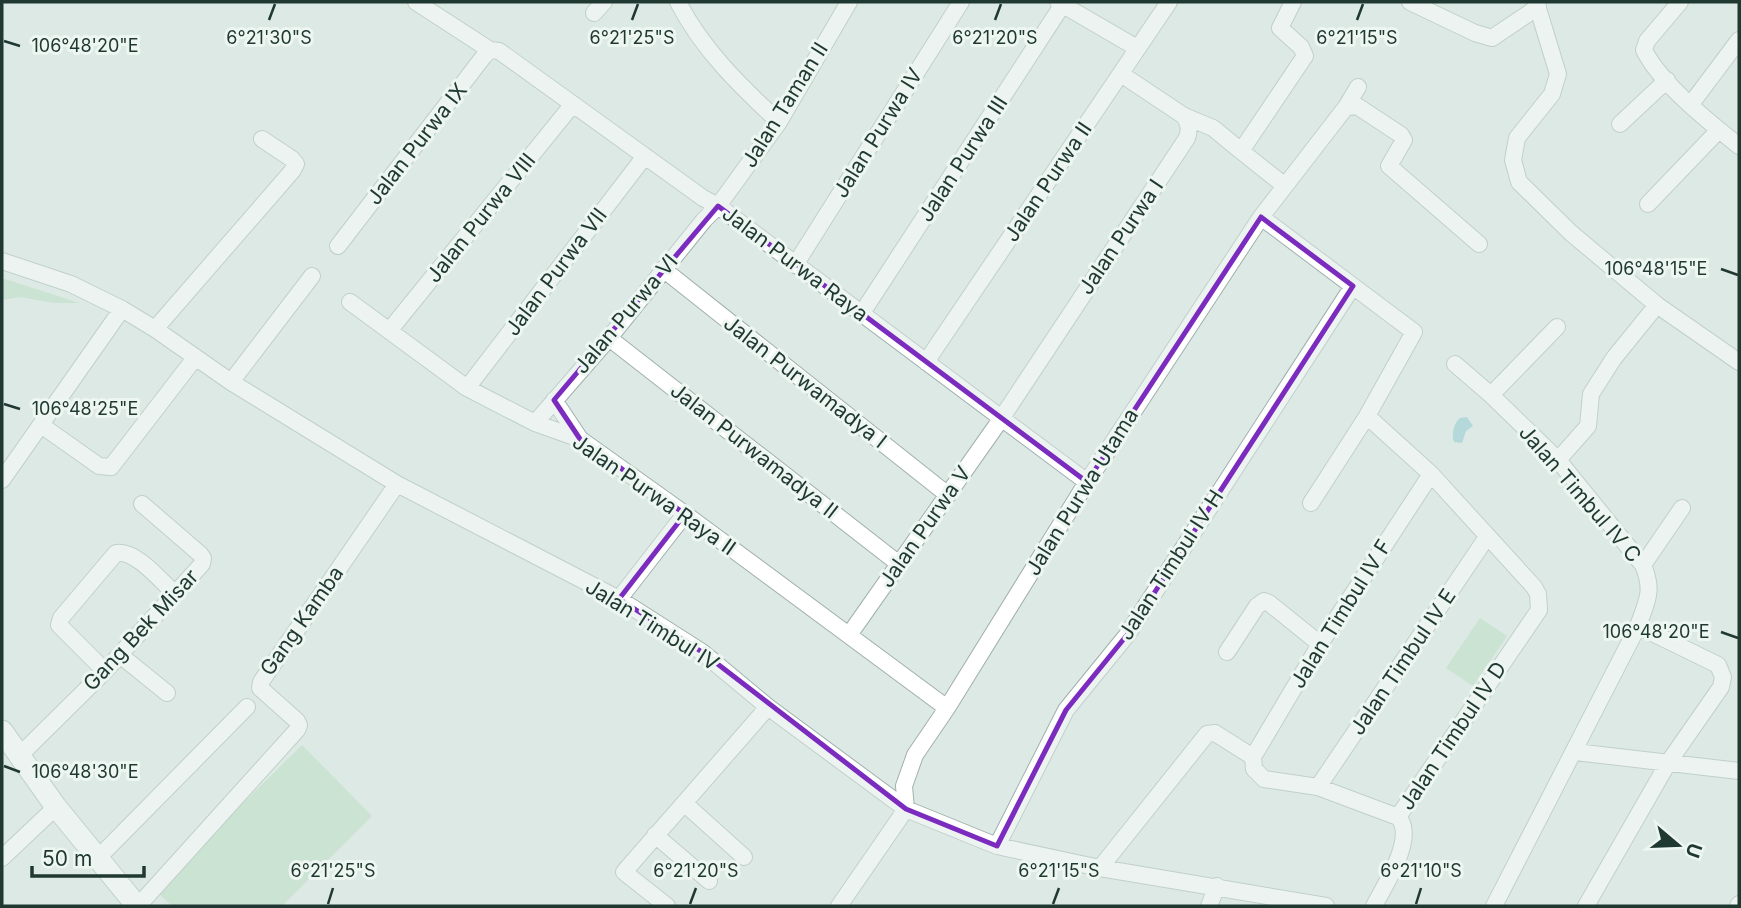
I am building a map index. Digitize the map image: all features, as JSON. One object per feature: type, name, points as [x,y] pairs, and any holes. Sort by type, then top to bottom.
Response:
[{"type":"main road","points":[[2,732],[53,809],[137,906]]},
{"type":"street","name":"Jalan Purwa Raya","points":[[416,2],[495,51],[718,206],[1087,482]]},
{"type":"street","points":[[678,2],[687,19],[737,83],[779,122]]},
{"type":"street","name":"Jalan Purwa IV","points":[[795,265],[961,2]]},
{"type":"street","name":"Jalan Purwa II","points":[[926,362],[1169,2]]},
{"type":"street","points":[[1241,151],[1305,56],[1301,47],[1280,28],[1293,2]]},
{"type":"street","points":[[1410,2],[1475,33],[1492,38],[1537,5],[1558,74],[1552,94],[1517,138],[1513,160],[1518,182],[1571,233],[1657,305],[1739,362]]},
{"type":"street","points":[[1680,2],[1645,45],[1646,55],[1690,104],[1739,146]]},
{"type":"street","points":[[1061,3],[1137,48]]},
{"type":"street","name":"Jalan Purwa III","points":[[862,313],[1061,3]]},
{"type":"street","name":"Jalan Taman II","points":[[718,206],[779,122],[840,5]]},
{"type":"street","points":[[1690,104],[1739,40]]},
{"type":"street","name":"Jalan Purwa IX","points":[[338,246],[495,51]]},
{"type":"street","points":[[1121,74],[1185,116],[1213,128],[1285,186]]},
{"type":"street","points":[[1620,124],[1667,80]]},
{"type":"street","name":"Jalan Purwa Utama","points":[[905,809],[904,786],[915,755],[1087,482],[1261,218],[1346,107],[1358,87]]},
{"type":"street","name":"Jalan Purwa VIII","points":[[390,331],[573,104]]},
{"type":"street","points":[[1346,107],[1357,106],[1401,135],[1403,144],[1389,166],[1479,244]]},
{"type":"street","name":"Jalan Purwa I","points":[[1000,419],[1187,138],[1190,131],[1185,116]]},
{"type":"street","points":[[1648,204],[1719,130]]},
{"type":"street","points":[[155,329],[293,170],[296,164],[292,159],[262,139]]},
{"type":"street","name":"Jalan Purwa VII","points":[[467,388],[645,156]]},
{"type":"street","name":"Jalan Purwa VI","points":[[535,423],[718,206]]},
{"type":"street","points":[[1261,218],[1415,332],[1367,416],[1311,503]]},
{"type":"street","name":"Jalan Timbul IV","points":[[2,261],[71,284],[122,309],[230,382],[397,484],[619,599],[702,652],[768,707],[905,809],[997,846],[1100,868],[1326,906]]},
{"type":"street","name":"Jalan Purwamadya I","points":[[663,269],[948,495]]},
{"type":"street","points":[[230,382],[312,276]]},
{"type":"street","name":"Jalan Timbul IV H","points":[[997,846],[1066,710],[1127,635],[1353,286]]},
{"type":"street","name":"Jalan Purwa Raya II","points":[[350,302],[467,388],[535,423],[580,439],[947,708]]},
{"type":"street","points":[[1558,460],[1588,426],[1591,394],[1614,358],[1657,305]]},
{"type":"street","points":[[2,480],[122,309]]},
{"type":"street","points":[[1491,395],[1557,327]]},
{"type":"street","name":"Jalan Purwamadya II","points":[[608,338],[899,564]]},
{"type":"street","points":[[41,425],[99,466],[111,467],[195,358]]},
{"type":"street","name":"Jalan Timbul IV C","points":[[1455,363],[1558,460],[1643,565],[1651,593],[1638,626],[1575,752],[1494,906]]},
{"type":"street","points":[[554,400],[580,439]]},
{"type":"street","points":[[1367,416],[1431,474],[1487,537]]},
{"type":"street","name":"Jalan Purwa V","points":[[849,635],[1000,419]]},
{"type":"street","name":"Jalan Timbul IV F","points":[[1253,757],[1320,644],[1431,474]]},
{"type":"street","name":"Gang Kamba","points":[[137,906],[297,730],[297,721],[260,688],[261,682],[397,484]]},
{"type":"street","name":"Gang Bek Misar","points":[[18,757],[105,671],[202,564],[203,558],[142,504]]},
{"type":"street","points":[[1643,565],[1682,508]]},
{"type":"street","points":[[619,599],[685,514]]},
{"type":"street","name":"Jalan Timbul IV D","points":[[1374,906],[1401,853],[1404,829],[1398,817],[1539,610],[1538,594],[1534,587],[1487,537]]},
{"type":"street","name":"Jalan Timbul IV E","points":[[1318,787],[1487,537]]},
{"type":"street","points":[[105,671],[59,625],[61,618],[116,553],[124,552],[135,557],[175,594]]},
{"type":"street","points":[[1227,652],[1257,606],[1264,601],[1320,644]]},
{"type":"street","points":[[1586,906],[1668,763],[1721,687],[1723,677],[1718,665],[1638,626]]},
{"type":"street","points":[[120,655],[167,693]]},
{"type":"street","points":[[97,859],[247,707]]},
{"type":"street","points":[[667,906],[624,872],[768,707]]},
{"type":"street","points":[[1100,868],[1206,733],[1215,733],[1253,757],[1255,769],[1264,779],[1318,787],[1398,817]]},
{"type":"street","points":[[1575,752],[1739,771]]},
{"type":"street","points":[[684,803],[744,857]]},
{"type":"street","points":[[2,858],[53,809]]},
{"type":"street","points":[[839,906],[905,809]]},
{"type":"street","points":[[655,835],[709,881]]},
{"type":"street","points":[[1209,906],[1217,886]]},
{"type":"highlighted area","points":[[718,206],[1087,482],[1261,217],[1353,286],[1127,635],[1066,710],[997,846],[906,809],[702,652],[619,599],[685,514],[580,439],[554,400]]},
{"type":"green space","points":[[2,278],[79,303],[54,303],[20,297],[2,300]]},
{"type":"green space","points":[[1480,618],[1507,636],[1473,686],[1446,668]]},
{"type":"green space","points":[[302,745],[372,816],[282,906],[172,906],[155,890]]},
{"type":"water","points":[[1467,417],[1473,426],[1466,431],[1462,443],[1454,442],[1456,423],[1460,418]]}]
